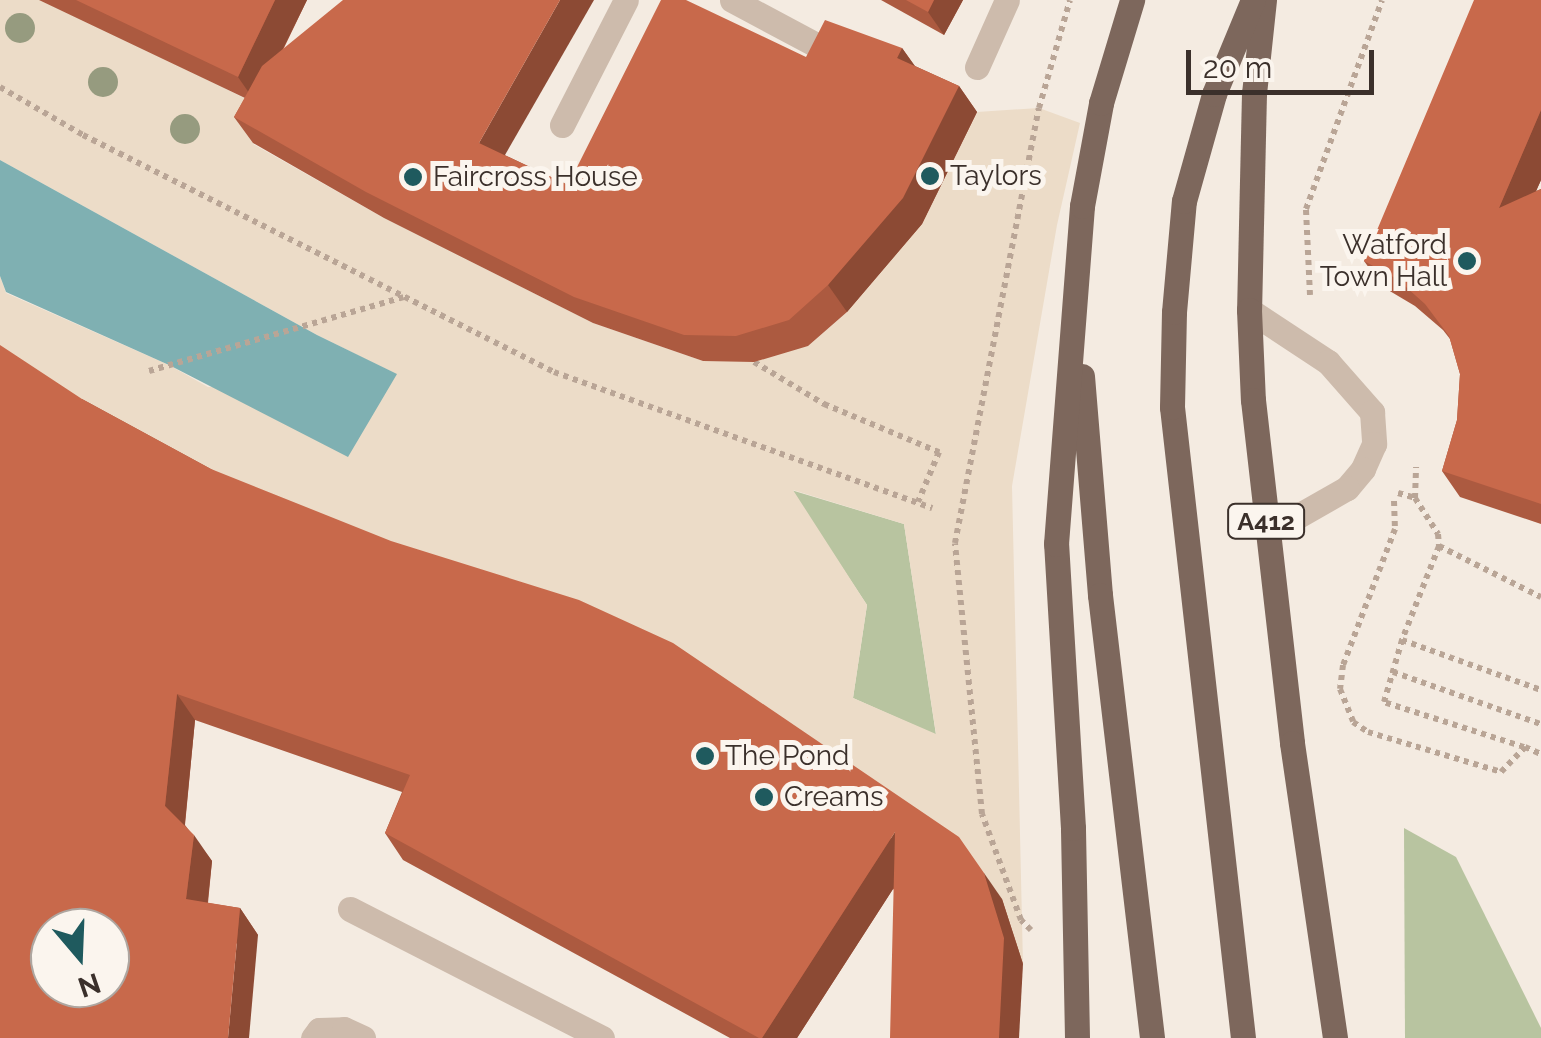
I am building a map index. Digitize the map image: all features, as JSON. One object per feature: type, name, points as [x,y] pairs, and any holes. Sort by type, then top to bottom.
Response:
[{"type":"main road","points":[[1078,1038],[1072,828],[1056,544],[1082,206],[1101,103],[1132,0]]},
{"type":"main road","points":[[1243,1038],[1172,407],[1184,201],[1214,94],[1253,0]]},
{"type":"main road","name":"A412","points":[[1264,0],[1254,93],[1249,310],[1253,400],[1292,743],[1335,1038]]},
{"type":"main road","points":[[1082,206],[1080,356],[1089,486],[1152,1038]]},
{"type":"lane","points":[[562,125],[626,0]]},
{"type":"lane","points":[[732,0],[822,48]]},
{"type":"lane","points":[[977,67],[1007,0]]},
{"type":"lane","points":[[1249,310],[1328,362],[1372,412],[1374,444],[1355,479],[1312,512],[1268,533]]},
{"type":"lane","points":[[350,909],[602,1038]]},
{"type":"lane","points":[[313,1038],[319,1030],[344,1029],[363,1038]]},
{"type":"path","points":[[1037,936],[1022,920],[982,814],[955,542],[1039,108],[1070,0]]},
{"type":"path","points":[[1315,305],[1309,293],[1306,209],[1382,0]]},
{"type":"path","points":[[0,87],[83,136],[554,372],[932,508]]},
{"type":"path","points":[[149,371],[404,296]]},
{"type":"path","points":[[754,362],[824,404],[939,452],[918,502]]},
{"type":"path","points":[[1525,747],[1502,772],[1368,732],[1353,722],[1346,709],[1340,689],[1342,665],[1395,529],[1392,490],[1415,498],[1438,534],[1439,546],[1402,640],[1384,702],[1525,747],[1541,754]]},
{"type":"path","points":[[1439,546],[1541,597]]},
{"type":"path","points":[[1402,640],[1541,690]]},
{"type":"path","points":[[1393,672],[1541,724]]},
{"type":"green space","points":[[791,490],[904,524],[936,735],[853,698],[867,605]]},
{"type":"green space","points":[[1404,828],[1456,857],[1541,1028],[1541,1038],[1405,1038]]},
{"type":"shaded area","points":[[0,0],[44,0],[271,111],[253,144],[384,218],[593,323],[703,361],[808,346],[847,312],[922,224],[977,112],[1039,108],[1080,123],[1057,225],[1012,486],[1023,964],[410,567],[0,365],[0,276],[6,293],[169,365],[208,387],[396,374],[317,335],[0,160]],"holes":[[[793,490],[904,524],[936,734],[853,698],[867,605]]]},
{"type":"water","points":[[0,160],[317,335],[397,374],[348,457],[169,365],[6,292],[0,276]]},
{"type":"building","points":[[76,0],[275,0],[238,77]]},
{"type":"building","name":"Faircross House","points":[[343,0],[560,0],[479,143],[568,185],[661,0],[686,0],[806,57],[825,20],[902,48],[897,58],[959,86],[903,198],[828,285],[789,320],[736,336],[684,335],[574,297],[366,192],[234,117],[262,66]]},
{"type":"building","points":[[906,0],[934,0],[928,12]]},
{"type":"building","name":"Watford Town Hall","points":[[1474,0],[1541,0],[1541,110],[1499,208],[1541,189],[1541,504],[1442,471],[1457,420],[1460,374],[1449,336],[1425,304],[1397,279],[1364,261]]},
{"type":"building","points":[[0,345],[82,399],[211,469],[391,541],[579,600],[673,643],[959,837],[984,873],[1004,938],[999,1038],[890,1038],[895,832],[759,1038],[385,833],[410,775],[177,694],[165,806],[194,835],[186,899],[240,908],[228,1038],[0,1038]]},
{"type":"place","name":"Taylors","points":[[930,176]]},
{"type":"place","name":"Faircross House","points":[[413,177]]},
{"type":"place","name":"Watford Town Hall","points":[[1467,261]]},
{"type":"place","name":"The Pond","points":[[705,756]]},
{"type":"place","name":"Creams","points":[[764,797]]}]
